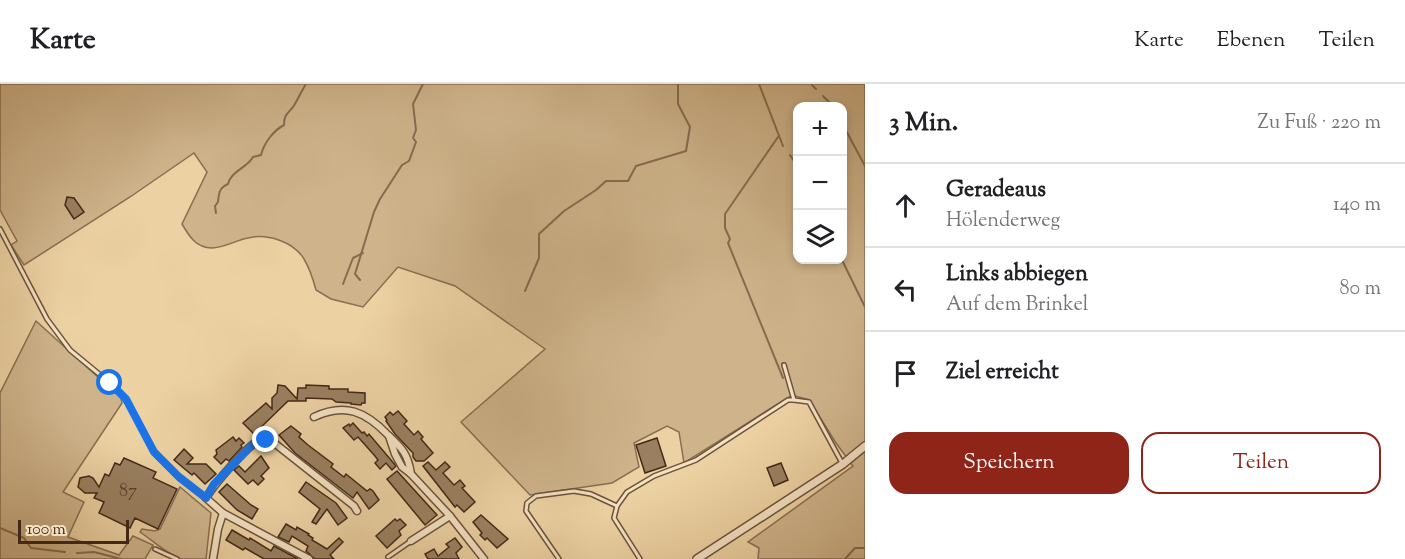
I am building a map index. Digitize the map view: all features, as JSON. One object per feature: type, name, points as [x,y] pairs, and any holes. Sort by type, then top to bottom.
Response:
[{"type":"street","points":[[314,417],[326,411],[362,413],[369,417],[389,436],[402,467],[450,516],[484,559]]},
{"type":"street","points":[[309,559],[223,513],[206,498],[214,484],[255,442],[266,440],[273,442],[291,456],[354,506],[357,511]]},
{"type":"street","points":[[697,559],[843,464],[865,446]]},
{"type":"street","points":[[213,559],[223,513]]},
{"type":"street","points":[[411,541],[450,516]]},
{"type":"lane","points":[[0,229],[47,319],[70,350],[126,399],[154,452],[179,477],[206,498]]},
{"type":"lane","points":[[784,365],[794,400]]},
{"type":"lane","points":[[640,559],[614,518],[617,506],[627,492],[654,476],[696,460],[788,400],[809,402],[843,464]]},
{"type":"lane","points":[[559,559],[526,511],[527,504],[536,496],[574,491],[591,494],[617,506]]},
{"type":"lane","points":[[388,557],[411,541]]},
{"type":"lane","points":[[155,549],[177,559]]},
{"type":"shaded area","points":[[0,84],[865,84],[865,559],[758,559],[759,548],[748,542],[853,466],[809,400],[792,395],[684,463],[679,432],[667,426],[634,443],[639,467],[612,483],[530,495],[461,422],[545,349],[455,286],[398,267],[363,307],[331,299],[316,290],[300,253],[279,240],[255,237],[216,248],[197,244],[182,224],[207,172],[194,153],[24,265],[11,245],[17,241],[0,210]]},
{"type":"shaded area","points":[[36,321],[121,398],[122,403],[63,492],[84,502],[68,537],[119,555],[133,536],[153,545],[145,559],[0,559],[0,393]]},
{"type":"shaded area","points":[[180,487],[211,513],[206,559],[176,557],[140,532],[142,529],[155,531],[160,529]]},
{"type":"building","points":[[67,197],[74,198],[84,212],[74,219],[65,205]]},
{"type":"building","points":[[278,385],[285,386],[297,399],[298,388],[306,388],[306,385],[329,386],[329,389],[348,389],[348,392],[365,393],[365,403],[361,405],[336,402],[332,399],[306,398],[306,401],[288,401],[254,434],[243,423],[266,403],[272,409],[272,398],[277,393]]},
{"type":"building","points":[[398,411],[407,421],[404,424],[414,435],[418,431],[423,437],[421,439],[433,453],[424,461],[416,461],[413,453],[386,421],[385,417],[390,412],[393,415]]},
{"type":"building","points":[[353,423],[362,433],[364,432],[367,436],[369,434],[396,466],[392,470],[386,463],[380,469],[375,463],[378,460],[358,437],[354,440],[343,428]]},
{"type":"building","points":[[291,426],[301,434],[299,437],[333,464],[331,467],[344,477],[346,474],[367,491],[370,489],[373,491],[379,500],[369,509],[357,492],[353,498],[295,453],[279,435]]},
{"type":"building","points":[[233,437],[236,441],[239,438],[244,443],[229,461],[226,459],[221,464],[214,457],[217,454],[216,450]]},
{"type":"building","points":[[657,438],[666,466],[645,473],[636,445]]},
{"type":"building","points":[[184,449],[193,458],[187,464],[206,464],[216,474],[205,484],[194,473],[192,475],[174,460]]},
{"type":"building","points":[[261,456],[269,468],[261,476],[264,479],[258,485],[253,480],[248,484],[234,470],[239,466],[245,472]]},
{"type":"building","points":[[124,458],[156,472],[153,478],[177,489],[158,529],[135,518],[130,528],[99,513],[104,502],[94,498],[97,493],[85,493],[78,487],[80,478],[89,476],[99,487],[105,474],[109,476],[115,463],[120,465]]},
{"type":"building","points":[[428,462],[436,470],[445,462],[450,467],[443,473],[454,485],[460,480],[465,486],[462,488],[475,502],[464,512],[457,505],[455,507],[423,466]]},
{"type":"building","points":[[781,463],[788,480],[774,486],[767,468]]},
{"type":"building","points":[[397,471],[437,515],[425,525],[387,479]]},
{"type":"building","points":[[306,482],[336,503],[347,518],[338,525],[327,509],[316,524],[312,522],[320,509],[299,492]]},
{"type":"building","points":[[227,484],[258,509],[252,519],[237,510],[219,492]]},
{"type":"building","points":[[481,515],[508,539],[497,548],[487,538],[485,540],[480,535],[482,533],[473,522]]},
{"type":"building","points":[[395,519],[397,521],[400,519],[406,525],[399,531],[401,535],[387,548],[376,536]]},
{"type":"building","points":[[286,524],[309,534],[312,540],[327,549],[339,538],[343,542],[330,555],[334,559],[315,559],[306,551],[308,546],[292,536],[289,542],[278,537]]},
{"type":"building","points":[[232,530],[271,551],[274,546],[298,559],[264,559],[245,548],[243,550],[226,540]]},
{"type":"building","points":[[455,538],[462,547],[456,553],[459,559],[428,559],[425,554],[434,549],[438,556],[449,547],[446,544]]},
{"type":"waterway","points":[[216,213],[215,206],[221,189],[253,157],[261,155],[270,138],[284,125],[286,115],[306,84]]},
{"type":"waterway","points":[[360,280],[355,274],[374,212],[402,165],[409,161],[416,142],[413,138],[416,130],[413,104],[423,84]]},
{"type":"waterway","points":[[525,291],[539,258],[539,234],[564,211],[606,181],[628,181],[636,166],[686,151],[690,127],[678,104],[678,84]]},
{"type":"waterway","points":[[759,84],[783,146]]},
{"type":"waterway","points":[[811,84],[816,89]]},
{"type":"waterway","points":[[823,96],[829,102]]},
{"type":"waterway","points":[[847,132],[865,166]]},
{"type":"waterway","points":[[778,137],[725,214],[725,228],[730,239],[728,243],[783,378]]},
{"type":"waterway","points":[[790,155],[793,160]]},
{"type":"waterway","points":[[343,284],[353,258],[363,253]]},
{"type":"waterway","points":[[844,264],[865,307]]},
{"type":"waterway","points":[[0,528],[24,538],[31,548],[65,552]]},
{"type":"waterway","points":[[845,559],[855,548],[865,548]]},
{"type":"waterway","points":[[77,553],[94,552],[121,559]]},
{"type":"route","points":[[110,383],[126,399],[154,452],[179,477],[206,498],[214,484],[255,442],[266,440]]}]
